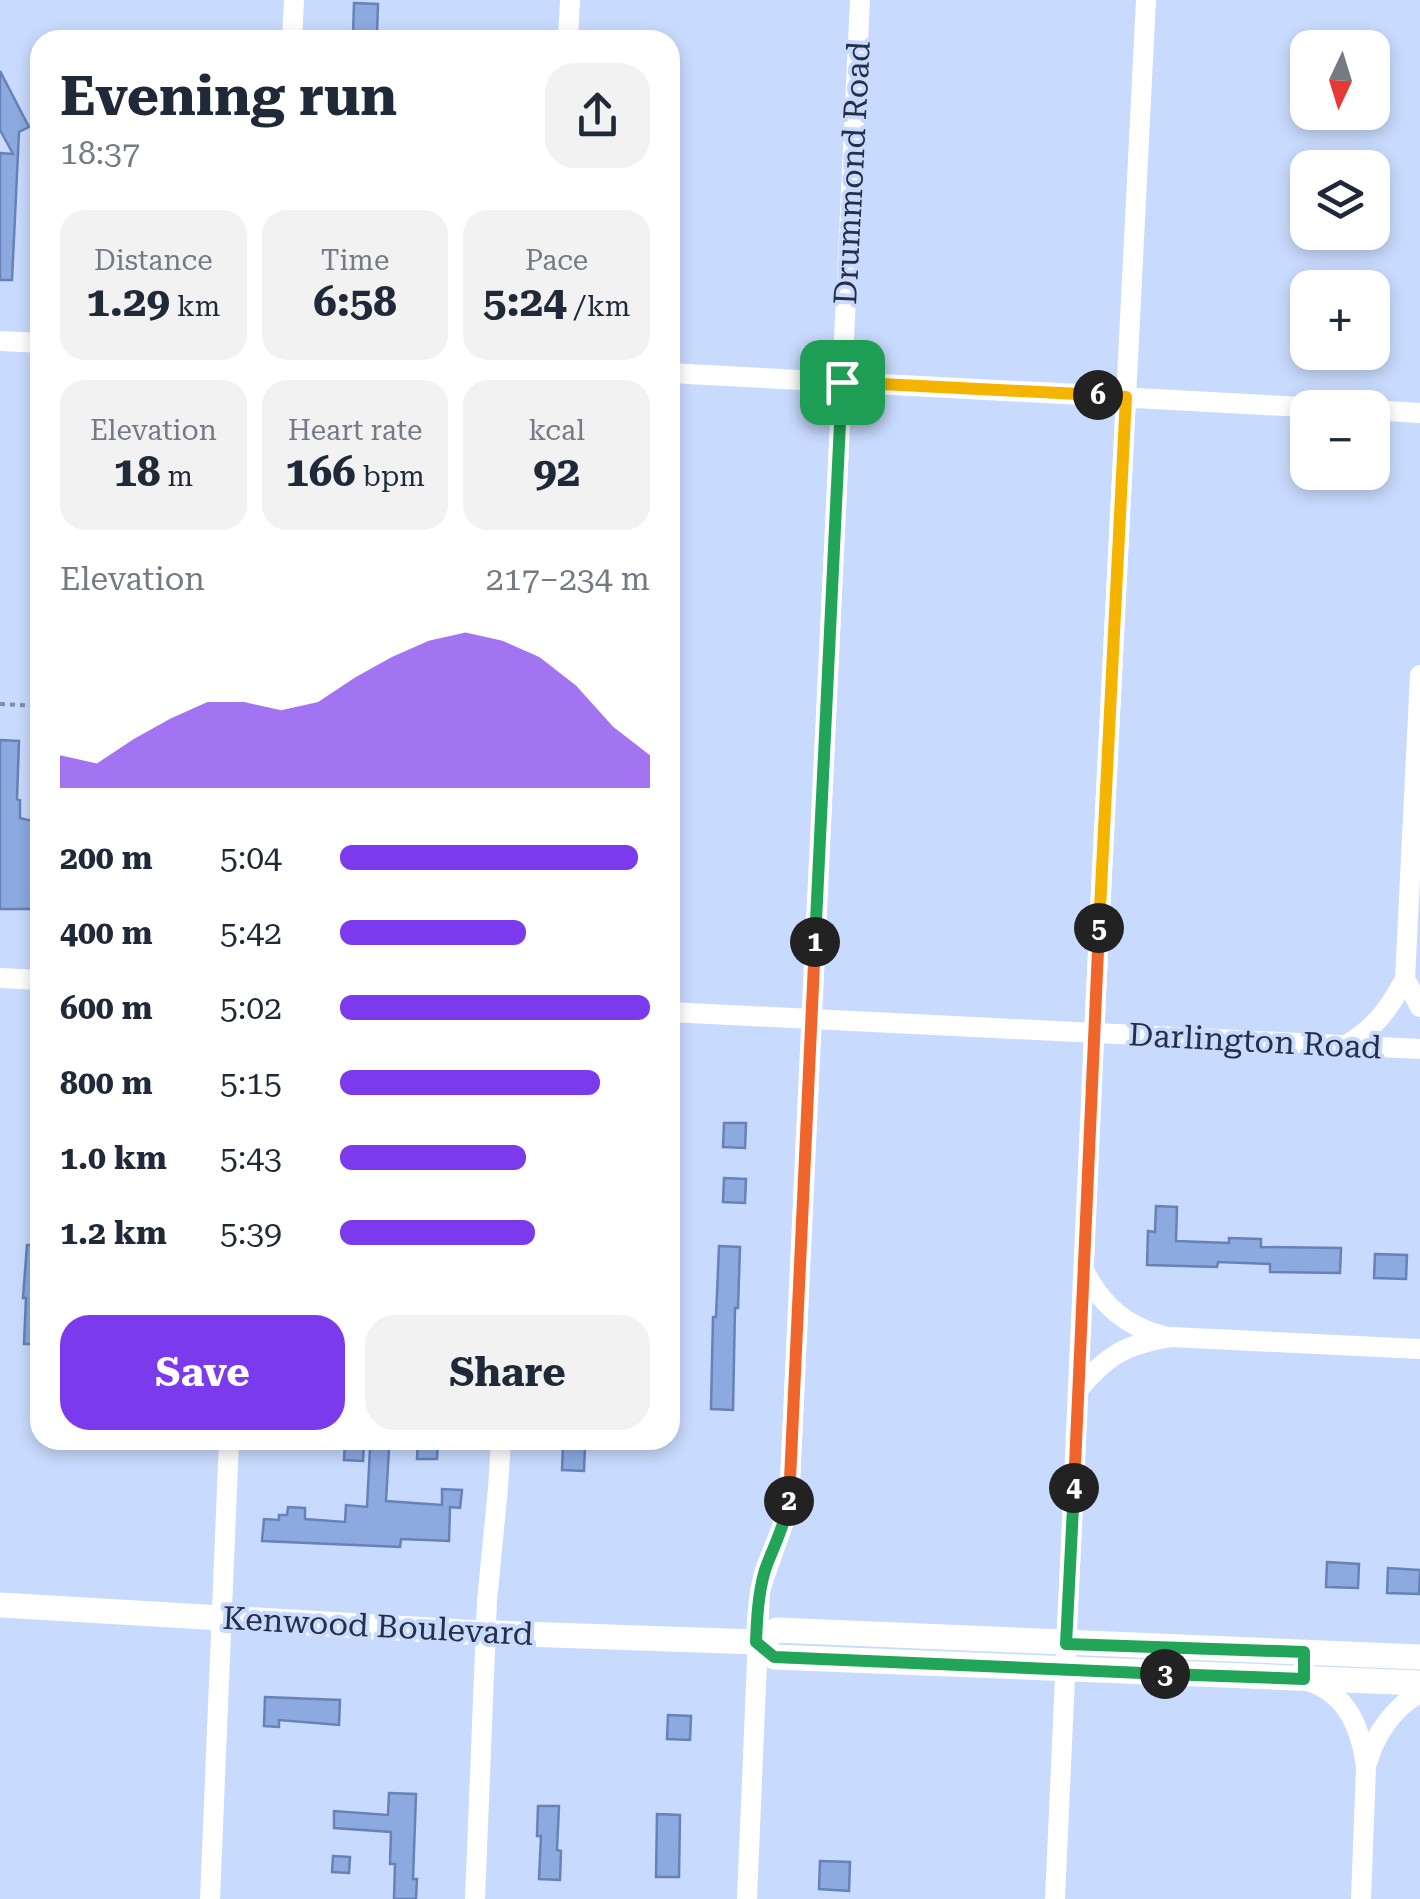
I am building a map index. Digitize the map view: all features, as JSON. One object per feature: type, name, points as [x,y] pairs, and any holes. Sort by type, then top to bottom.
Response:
[{"type":"street","points":[[292,30],[294,0]]},
{"type":"street","points":[[568,30],[570,0]]},
{"type":"street","name":"Drummond Road","points":[[746,1899],[760,1590],[786,1516],[790,1484],[860,0]]},
{"type":"street","points":[[1056,1899],[1094,1033],[1146,0]]},
{"type":"street","points":[[0,341],[30,342]]},
{"type":"street","points":[[680,374],[1290,406]]},
{"type":"street","points":[[1390,411],[1420,413]]},
{"type":"street","points":[[1346,1045],[1366,1033],[1392,1004],[1405,979],[1420,675]]},
{"type":"street","points":[[0,978],[30,980]]},
{"type":"street","points":[[1405,979],[1420,1007]]},
{"type":"street","name":"Darlington Road","points":[[680,1012],[1420,1049]]},
{"type":"street","points":[[1084,1269],[1093,1288],[1110,1308],[1144,1331],[1171,1337],[1420,1349]]},
{"type":"street","points":[[1078,1390],[1104,1360],[1123,1349],[1171,1337]]},
{"type":"street","points":[[210,1899],[229,1450]]},
{"type":"street","points":[[474,1899],[485,1632],[500,1450]]},
{"type":"street","name":"Kenwood Boulevard","points":[[0,1605],[485,1632],[756,1642],[776,1630],[1304,1679],[1420,1683]]},
{"type":"street","points":[[1304,1652],[1304,1679],[1337,1696],[1358,1727],[1366,1768],[1361,1899]]},
{"type":"street","name":"Kenwood Boulevard","points":[[1065,1657],[1304,1652],[1420,1657]]},
{"type":"street","points":[[1366,1768],[1380,1731],[1402,1705],[1420,1693]]},
{"type":"path","points":[[2,706],[30,706]]},
{"type":"building","points":[[354,3],[378,4],[377,30],[353,30]]},
{"type":"building","points":[[0,71],[29,127],[19,132],[12,280],[0,280],[0,153],[13,154],[0,130]]},
{"type":"building","points":[[0,740],[19,741],[17,799],[20,818],[30,820],[30,909],[0,909]]},
{"type":"building","points":[[724,1123],[746,1123],[745,1148],[723,1147]]},
{"type":"building","points":[[724,1178],[746,1179],[745,1203],[723,1202]]},
{"type":"building","points":[[1156,1206],[1177,1207],[1176,1241],[1229,1243],[1229,1238],[1261,1239],[1261,1247],[1341,1248],[1340,1273],[1270,1272],[1270,1264],[1147,1265],[1148,1231],[1155,1232]]},
{"type":"building","points":[[30,1245],[30,1344],[24,1344],[23,1298]]},
{"type":"building","points":[[719,1246],[740,1247],[733,1410],[711,1409]]},
{"type":"building","points":[[1375,1254],[1407,1255],[1406,1279],[1374,1278]]},
{"type":"building","points":[[344,1450],[364,1450],[363,1461],[344,1460]]},
{"type":"building","points":[[370,1450],[389,1450],[386,1501],[442,1505],[442,1489],[462,1490],[460,1508],[450,1507],[449,1541],[401,1539],[400,1547],[262,1541],[264,1519],[279,1520],[279,1515],[287,1515],[288,1507],[305,1508],[305,1519],[345,1522],[346,1505],[367,1507]]},
{"type":"building","points":[[417,1450],[437,1450],[437,1459],[417,1459]]},
{"type":"building","points":[[563,1450],[585,1450],[584,1471],[562,1470]]},
{"type":"building","points":[[1327,1562],[1359,1564],[1358,1588],[1326,1587]]},
{"type":"building","points":[[1388,1568],[1420,1570],[1419,1594],[1387,1593]]},
{"type":"building","points":[[265,1697],[340,1700],[339,1725],[279,1720],[279,1727],[264,1726]]},
{"type":"building","points":[[668,1715],[691,1716],[690,1740],[667,1739]]},
{"type":"building","points":[[389,1793],[416,1794],[416,1899],[394,1899],[391,1832],[334,1828],[334,1811],[388,1815]]},
{"type":"building","points":[[538,1806],[559,1806],[560,1880],[539,1879]]},
{"type":"building","points":[[657,1814],[680,1815],[679,1877],[656,1877]]},
{"type":"building","points":[[333,1856],[350,1857],[349,1873],[332,1872]]},
{"type":"building","points":[[820,1861],[850,1862],[849,1891],[819,1889]]},
{"type":"route","points":[[842,382],[1126,397],[1066,1644],[1304,1652],[1304,1679],[774,1657],[756,1642],[760,1590],[786,1516],[790,1484],[842,382]]}]
